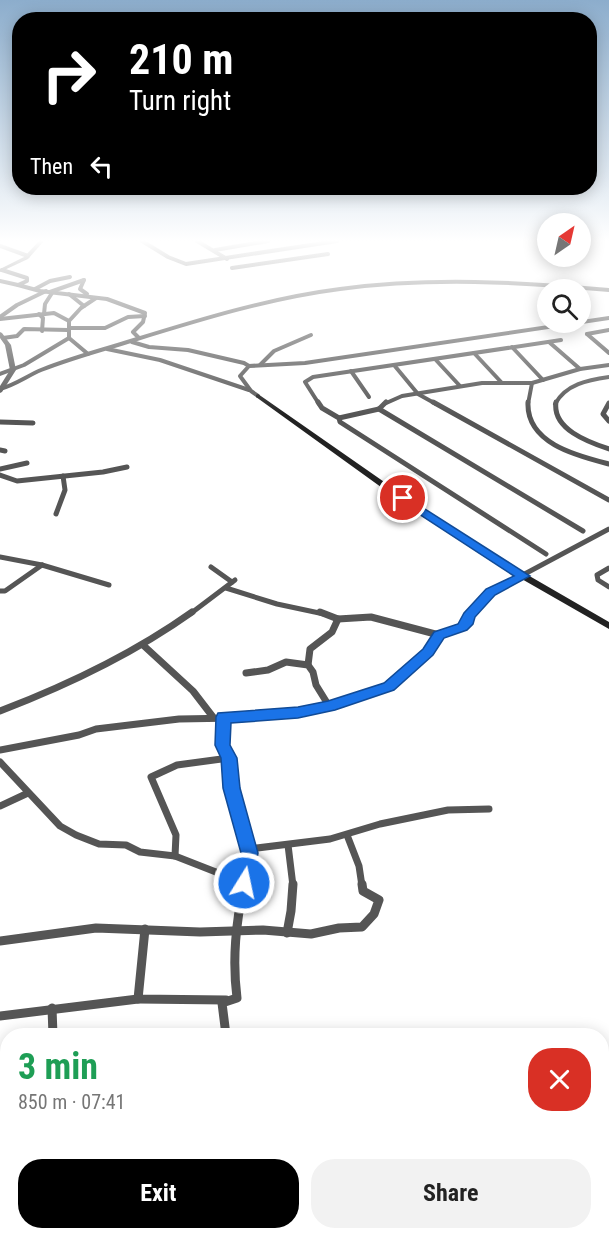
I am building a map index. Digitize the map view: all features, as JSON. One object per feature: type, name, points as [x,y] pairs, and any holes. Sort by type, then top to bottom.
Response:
[{"type":"main road","points":[[258,396],[420,510],[523,576],[609,626]]},
{"type":"street","points":[[0,318],[29,299]]},
{"type":"street","points":[[42,331],[41,314],[50,299]]},
{"type":"street","points":[[74,299],[84,306]]},
{"type":"street","points":[[87,354],[69,338],[69,321],[95,299]]},
{"type":"street","points":[[99,299],[145,313],[145,316]]},
{"type":"street","points":[[1,390],[31,374],[87,354],[257,304],[290,299]]},
{"type":"street","points":[[24,316],[27,301]]},
{"type":"street","points":[[0,318],[58,313],[69,321]]},
{"type":"street","points":[[139,338],[133,332],[145,316]]},
{"type":"street","points":[[1,336],[17,336],[24,329],[42,331],[105,328],[128,317],[145,316]]},
{"type":"street","points":[[131,341],[149,347],[188,350],[249,366],[305,363],[609,318]]},
{"type":"street","points":[[609,330],[587,334],[609,354]]},
{"type":"street","points":[[260,365],[274,351],[310,335]]},
{"type":"street","points":[[1,336],[8,345],[13,370],[1,390]]},
{"type":"street","points":[[0,374],[4,375],[69,338]]},
{"type":"street","points":[[546,554],[340,422],[339,418],[322,408],[305,382],[313,377],[561,340]]},
{"type":"street","points":[[549,342],[580,369]]},
{"type":"street","points":[[512,347],[543,380]]},
{"type":"street","points":[[106,349],[149,358],[251,391],[258,396]]},
{"type":"street","points":[[149,358],[171,349]]},
{"type":"street","points":[[474,353],[502,384]]},
{"type":"street","points":[[435,359],[460,386]]},
{"type":"street","points":[[394,365],[418,394],[609,500]]},
{"type":"street","points":[[339,418],[379,409],[394,398],[483,383],[532,382],[580,369],[609,365]]},
{"type":"street","points":[[249,366],[240,376],[251,391]]},
{"type":"street","points":[[351,371],[369,397]]},
{"type":"street","points":[[609,377],[568,389],[560,396],[555,406],[557,418],[568,429],[583,440],[609,449]]},
{"type":"street","points":[[532,382],[528,412],[539,432],[571,452],[609,464]]},
{"type":"street","points":[[609,403],[603,414],[609,421]]},
{"type":"street","points":[[379,409],[583,531]]},
{"type":"street","points":[[0,422],[33,423]]},
{"type":"street","points":[[0,469],[27,463]]},
{"type":"street","points":[[0,475],[17,481],[127,467]]},
{"type":"street","points":[[56,514],[65,490],[63,476]]},
{"type":"street","points":[[226,588],[276,604],[315,610],[338,619],[374,617],[439,635],[466,624],[468,616],[491,592],[609,529]]},
{"type":"street","points":[[0,557],[42,565],[109,585]]},
{"type":"street","points":[[0,591],[5,591],[42,565]]},
{"type":"street","points":[[0,711],[94,672],[143,645],[234,581],[210,567]]},
{"type":"street","points":[[609,567],[597,575],[598,580],[609,588]]},
{"type":"street","points":[[329,706],[316,685],[306,656],[309,650],[336,629],[338,619]]},
{"type":"street","points":[[0,750],[79,735],[96,729],[213,717],[236,718],[290,713],[329,706],[389,686],[428,652],[439,635]]},
{"type":"street","points":[[143,645],[200,697],[211,710],[213,717]]},
{"type":"street","points":[[246,674],[268,670],[286,662],[308,665]]},
{"type":"street","points":[[0,1016],[138,999],[228,1000],[237,998],[234,976],[235,932],[249,849],[231,788],[229,758],[223,745],[224,717]]},
{"type":"street","points":[[175,856],[178,847],[177,836],[151,777],[177,766],[229,758]]},
{"type":"street","points":[[0,762],[60,826],[86,840],[99,844],[126,845],[140,852],[175,856],[244,883]]},
{"type":"street","points":[[0,806],[28,793]]},
{"type":"street","points":[[249,849],[347,835],[380,824],[448,810],[489,809]]},
{"type":"street","points":[[0,941],[96,928],[235,932],[263,930],[311,934],[339,928],[362,927],[374,914],[379,900],[363,891],[360,866],[347,835]]},
{"type":"street","points":[[287,933],[292,893],[292,866],[288,845]]},
{"type":"street","points":[[138,999],[145,929]]},
{"type":"street","points":[[225,1028],[222,1003],[228,1000]]},
{"type":"street","points":[[52,1008],[53,1028]]},
{"type":"route","points":[[244,883],[250,853],[231,788],[229,758],[222,741],[224,717],[236,718],[298,712],[329,706],[389,686],[428,652],[439,635],[466,624],[468,616],[491,592],[523,576],[403,498]]}]
